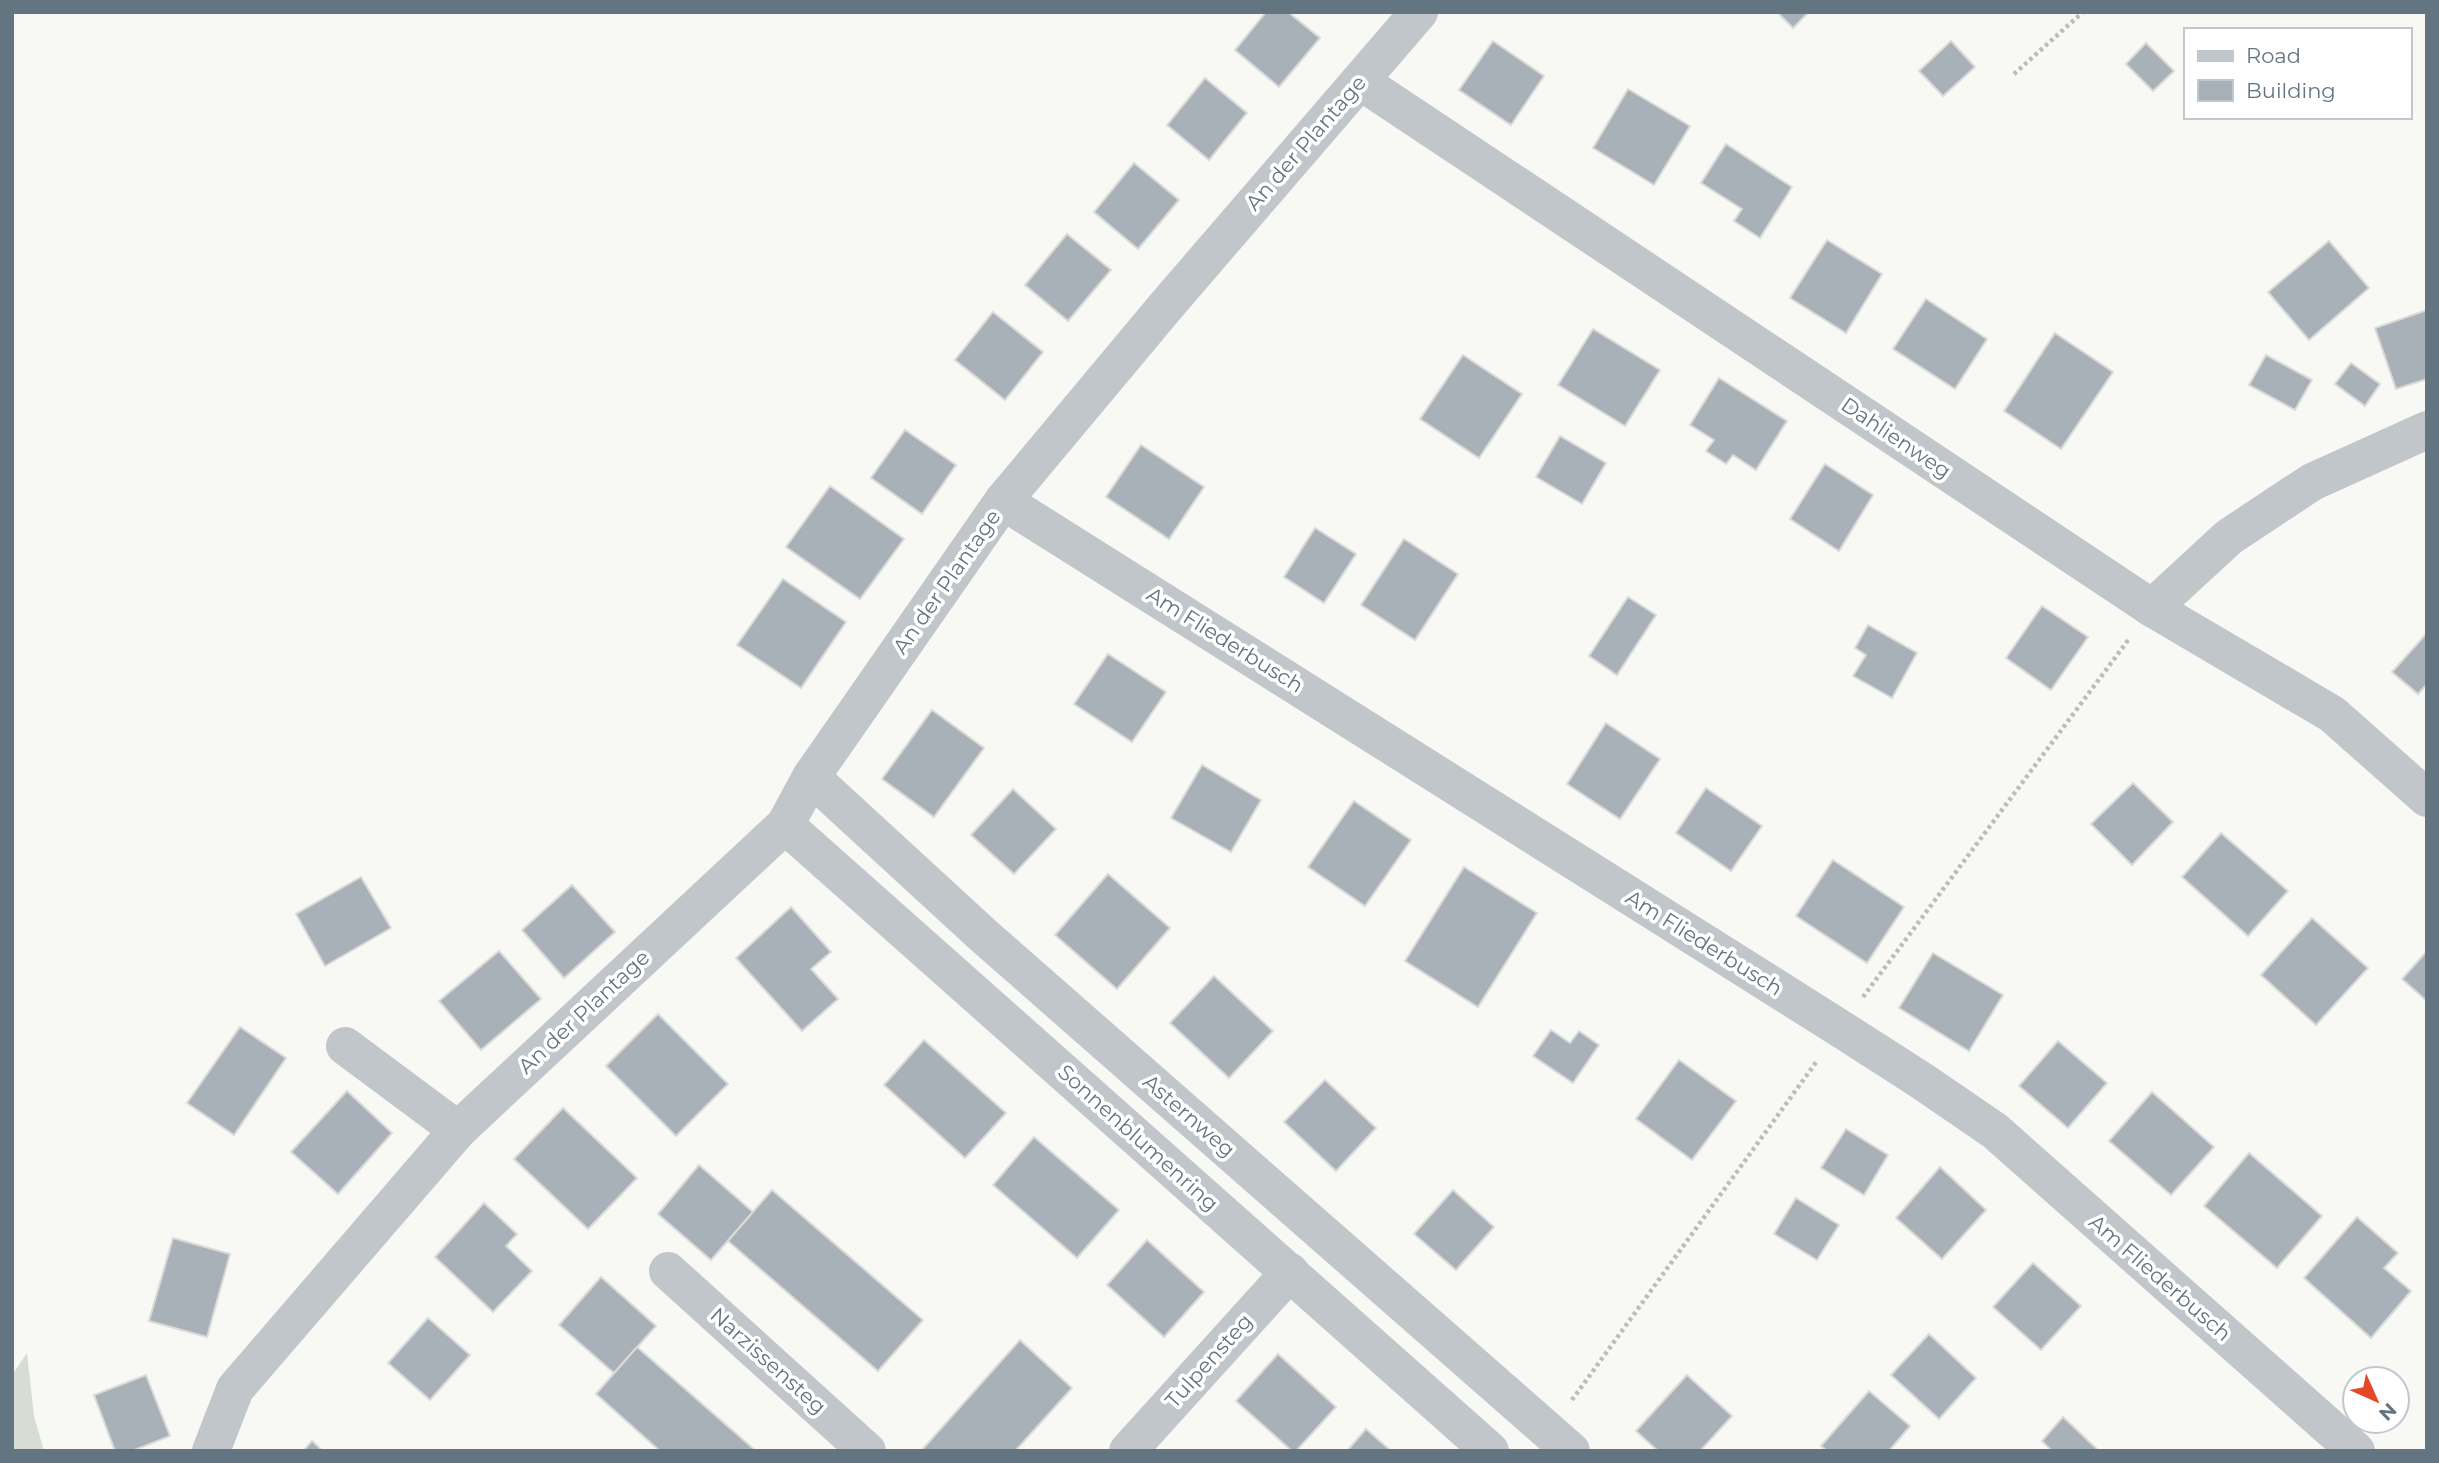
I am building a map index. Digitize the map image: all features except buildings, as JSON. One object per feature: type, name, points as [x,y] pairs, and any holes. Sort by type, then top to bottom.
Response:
[{"type":"street","name":"An der Plantage","points":[[211,1451],[234,1389],[458,1130],[785,825],[811,777],[1003,501],[1174,295],[1419,12]]},
{"type":"street","name":"Dahlienweg","points":[[1360,81],[2152,608],[2332,714],[2427,798]]},
{"type":"street","points":[[2152,608],[2229,537],[2312,482],[2427,430]]},
{"type":"street","name":"Am Fliederbusch","points":[[1003,501],[1829,1022],[1984,1124],[2356,1451]]},
{"type":"street","name":"Asternweg","points":[[811,777],[984,936],[1571,1451]]},
{"type":"street","name":"Sonnenblumenring","points":[[785,825],[1490,1451]]},
{"type":"street","points":[[345,1045],[458,1130]]},
{"type":"street","name":"Narzissensteg","points":[[668,1271],[867,1451]]},
{"type":"street","name":"Tulpensteg","points":[[1128,1451],[1290,1272]]},
{"type":"path","points":[[2014,74],[2083,12]]},
{"type":"shaded area","points":[[27,1353],[34,1416],[44,1451],[12,1451],[12,1375]]}]
